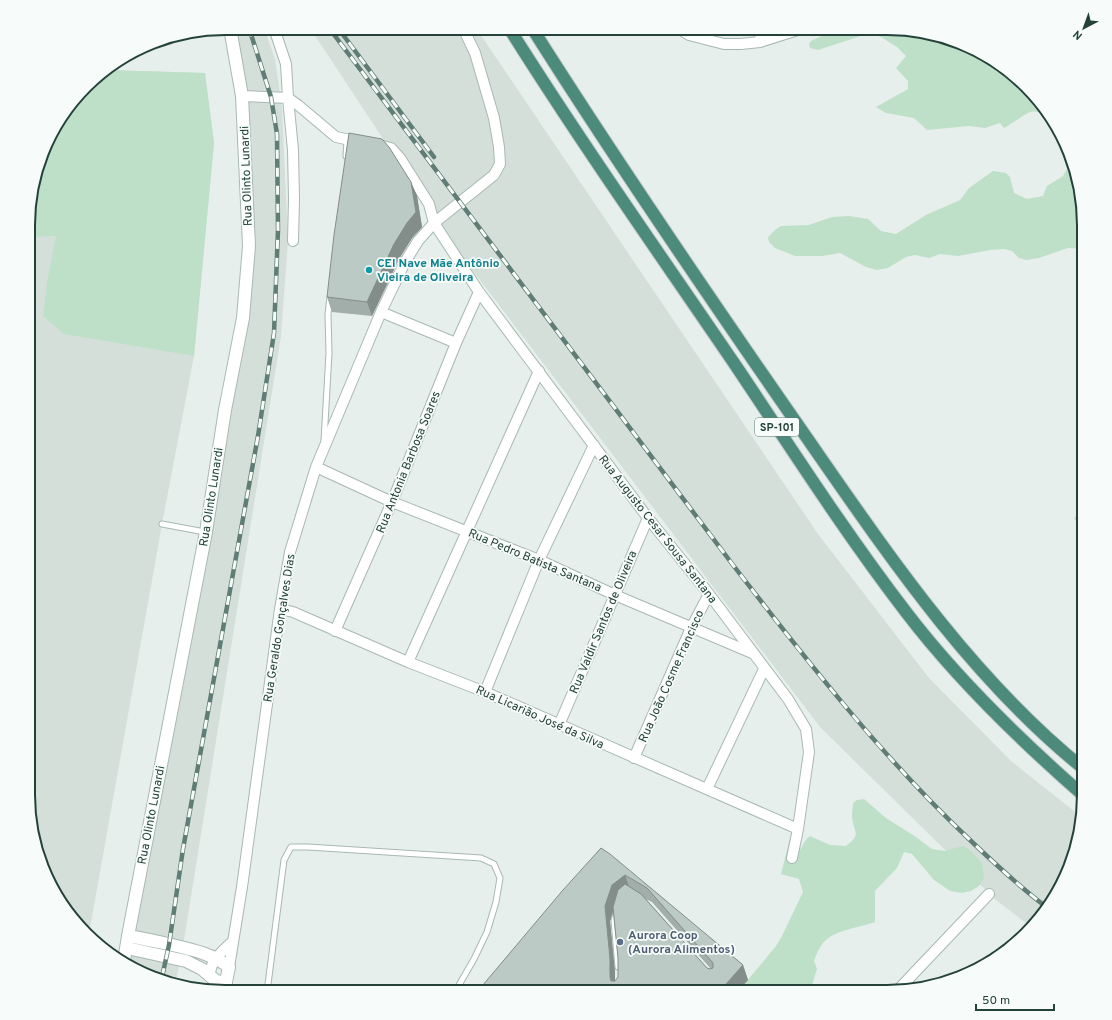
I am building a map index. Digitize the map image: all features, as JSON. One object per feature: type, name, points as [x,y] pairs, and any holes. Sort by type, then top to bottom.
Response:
[{"type":"highway","name":"SP-101","points":[[513,35],[632,216],[862,551],[907,613],[976,693],[1018,736],[1077,790]]},
{"type":"highway","name":"SP-101","points":[[536,35],[725,321],[881,543],[956,640],[990,681],[1029,720],[1077,763]]},
{"type":"highway","points":[[540,35],[546,50]]},
{"type":"street","name":"Rua Olinto Lunardi","points":[[125,957],[206,532],[243,318],[249,246],[242,96],[231,35]]},
{"type":"street","points":[[276,35],[286,64],[293,150],[293,241]]},
{"type":"street","name":"Rua Geraldo Gonçalves Dias","points":[[225,985],[244,880],[280,609],[290,552],[316,467],[381,312],[405,262],[418,241],[434,223],[494,175],[500,164],[499,147],[494,118],[475,53],[466,35]]},
{"type":"street","points":[[688,35],[724,44],[760,42],[782,35]]},
{"type":"street","points":[[760,35],[760,42]]},
{"type":"street","points":[[242,96],[288,98]]},
{"type":"street","name":"Rua Augusto Cesar Sousa Santana","points":[[288,98],[336,137],[391,148],[400,158],[429,204],[434,223],[479,292],[648,518],[709,594],[788,699],[806,729],[809,752],[798,829],[792,858]]},
{"type":"street","name":"Rua Antonia Barbosa Soares","points":[[335,631],[392,502],[456,343],[479,292]]},
{"type":"street","points":[[381,312],[456,343]]},
{"type":"street","points":[[408,662],[466,530],[539,371]]},
{"type":"street","points":[[484,692],[539,560],[594,445]]},
{"type":"street","name":"Rua Pedro Batista Santana","points":[[316,467],[392,502],[539,560],[614,595],[753,653]]},
{"type":"street","name":"Rua Valdir Santos de Oliveira","points":[[559,725],[648,518]]},
{"type":"street","name":"Rua João Cosme Francisco","points":[[634,758],[691,628],[709,594]]},
{"type":"street","name":"Rua Licarião José da Silva","points":[[280,609],[293,612],[408,662],[484,692],[798,829]]},
{"type":"street","points":[[707,789],[764,669]]},
{"type":"street","points":[[903,984],[989,894]]},
{"type":"street","points":[[214,985],[210,977],[210,970],[216,958],[233,941]]},
{"type":"street","points":[[127,942],[191,949],[216,958],[229,966]]},
{"type":"street","points":[[127,942],[186,961],[202,968],[210,977],[222,985]]},
{"type":"lane","points":[[346,163],[347,140]]},
{"type":"lane","points":[[324,448],[329,353],[328,314],[331,290]]},
{"type":"lane","points":[[162,524],[206,532]]},
{"type":"lane","points":[[268,985],[284,860],[291,847],[308,847],[481,858],[494,864],[500,878],[496,902],[487,932],[474,960],[459,985]]},
{"type":"lane","points":[[618,908],[614,921],[619,973]]},
{"type":"shaded area","points":[[231,35],[266,35],[275,59],[282,108],[288,242],[281,336],[185,934],[176,979],[152,971],[125,957],[206,532],[249,246]]},
{"type":"shaded area","points":[[315,35],[481,35],[818,534],[929,678],[1011,761],[1076,813],[1071,844],[1063,868],[1045,901],[1027,923],[996,900],[820,727],[451,242]]},
{"type":"shaded area","points":[[114,70],[205,73],[214,143],[194,356],[162,524],[90,928],[67,901],[49,868],[41,844],[35,807],[35,213],[41,176],[49,152],[60,130],[82,100]]},
{"type":"green space","points":[[823,35],[864,35],[818,50],[810,48],[809,44],[811,41]]},
{"type":"green space","points":[[876,35],[899,35],[912,37],[936,41],[960,49],[982,60],[1003,74],[1030,100],[1041,114],[1039,112],[1030,112],[1004,128],[1000,123],[985,128],[969,126],[927,130],[914,118],[886,113],[876,107],[908,89],[908,81],[896,68],[906,56],[897,47]]},
{"type":"green space","points":[[114,70],[205,73],[214,143],[194,356],[64,334],[43,316],[47,282],[56,236],[35,237],[35,213],[41,176],[49,152],[60,130],[82,100]]},
{"type":"green space","points":[[1063,151],[1071,176],[1077,213],[1077,249],[1068,248],[1039,258],[1026,260],[1019,258],[1012,251],[1004,249],[958,256],[940,254],[929,258],[915,255],[906,257],[888,268],[877,270],[866,267],[840,253],[822,256],[795,256],[775,248],[769,242],[768,237],[781,226],[809,225],[832,217],[849,216],[868,219],[881,231],[896,234],[926,215],[960,200],[969,188],[993,171],[1006,173],[1010,177],[1014,193],[1027,199],[1043,196],[1047,186],[1063,176],[1067,169]]},
{"type":"green space","points":[[864,799],[886,818],[932,849],[945,851],[962,846],[969,849],[982,863],[984,878],[979,886],[971,891],[962,893],[950,891],[934,880],[912,854],[904,852],[897,868],[875,891],[875,922],[837,933],[825,941],[814,961],[817,969],[812,985],[744,985],[776,946],[803,892],[799,879],[781,874],[790,838],[791,854],[795,857],[810,836],[830,845],[846,846],[856,835],[852,816],[853,803],[857,800]]},
{"type":"building","name":"CEI Nave Mãe Antônio Vieira de Oliveira","points":[[349,133],[382,139],[389,147],[411,182],[416,212],[394,244],[367,302],[327,297],[334,235]]},
{"type":"building","name":"Aurora Coop (Aurora Alimentos)","points":[[601,848],[743,965],[725,985],[483,985],[563,890]],"holes":[[[625,875],[647,888],[713,963],[713,968],[707,968],[641,894],[625,884],[618,890],[613,907],[618,958],[618,977],[615,981],[611,981],[605,906],[612,885]]]},
{"type":"railway","points":[[163,975],[169,945],[183,849],[258,436],[274,333],[278,230],[277,134],[271,97],[251,35]]},
{"type":"railway","points":[[334,35],[733,565],[817,672],[906,776],[997,866],[1043,904]]},
{"type":"railway","points":[[343,35],[434,157]]},
{"type":"place","name":"CEI Nave Mãe Antônio Vieira de Oliveira","points":[[369,270]]},
{"type":"place","name":"Aurora Coop (Aurora Alimentos)","points":[[620,942]]}]
